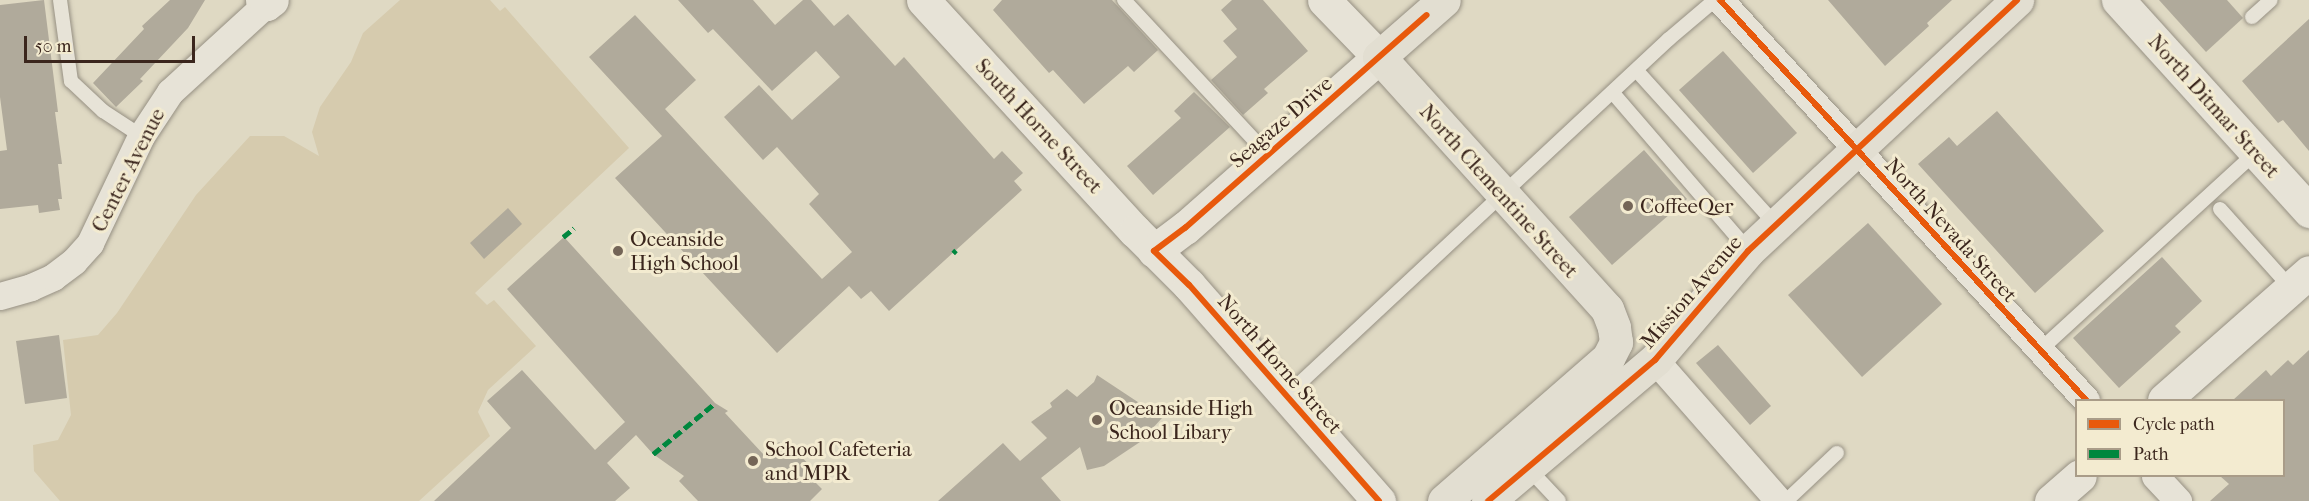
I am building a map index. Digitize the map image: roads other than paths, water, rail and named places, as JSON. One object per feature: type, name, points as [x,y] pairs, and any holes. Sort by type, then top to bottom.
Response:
[{"type":"main road","name":"Mission Avenue","points":[[1488,501],[1655,360],[1748,250],[2017,0]]},
{"type":"main road","points":[[1388,69],[1399,60],[1406,41],[1436,8]]},
{"type":"main road","name":"North Clementine Street","points":[[1388,69],[1607,309],[1614,327]]},
{"type":"main road","name":"Mission Avenue","points":[[1444,501],[1608,358],[1616,342],[1614,327]]},
{"type":"street","name":"South Horne Street","points":[[923,0],[1154,251]]},
{"type":"street","points":[[1324,0],[1388,69]]},
{"type":"street","name":"North Nevada Street","points":[[1720,0],[1856,152],[2085,399]]},
{"type":"street","name":"North Ditmar Street","points":[[2118,0],[2309,211]]},
{"type":"street","name":"Center Avenue","points":[[0,296],[32,287],[53,277],[74,261],[90,243],[141,136],[170,92],[267,2]]},
{"type":"street","name":"Seagaze Drive","points":[[1154,251],[1185,228],[1268,155],[1388,69]]},
{"type":"street","name":"North Horne Street","points":[[1154,251],[1189,285],[1286,396],[1369,497]]},
{"type":"street","points":[[2165,399],[2300,280]]},
{"type":"street","points":[[1655,360],[1779,501]]},
{"type":"street","points":[[2051,501],[2079,477]]},
{"type":"street","points":[[2156,477],[2178,501]]},
{"type":"lane","points":[[60,0],[71,81],[103,111],[141,136]]},
{"type":"lane","points":[[1124,0],[1268,155]]},
{"type":"lane","points":[[1286,396],[1669,39],[1715,0]]},
{"type":"lane","points":[[2252,17],[2271,0]]},
{"type":"lane","points":[[1637,71],[1776,225]]},
{"type":"lane","points":[[1612,93],[1748,250]]},
{"type":"lane","points":[[2040,351],[2256,152]]},
{"type":"lane","points":[[2220,209],[2300,280]]},
{"type":"lane","points":[[1786,501],[1837,453]]},
{"type":"lane","points":[[1528,468],[1559,501]]},
{"type":"place","name":"CoffeeQer","points":[[1628,206]]},
{"type":"place","name":"Oceanside High School","points":[[618,251]]},
{"type":"place","name":"Oceanside High School Libary","points":[[1097,420]]},
{"type":"place","name":"School Cafeteria and MPR","points":[[753,461]]}]
